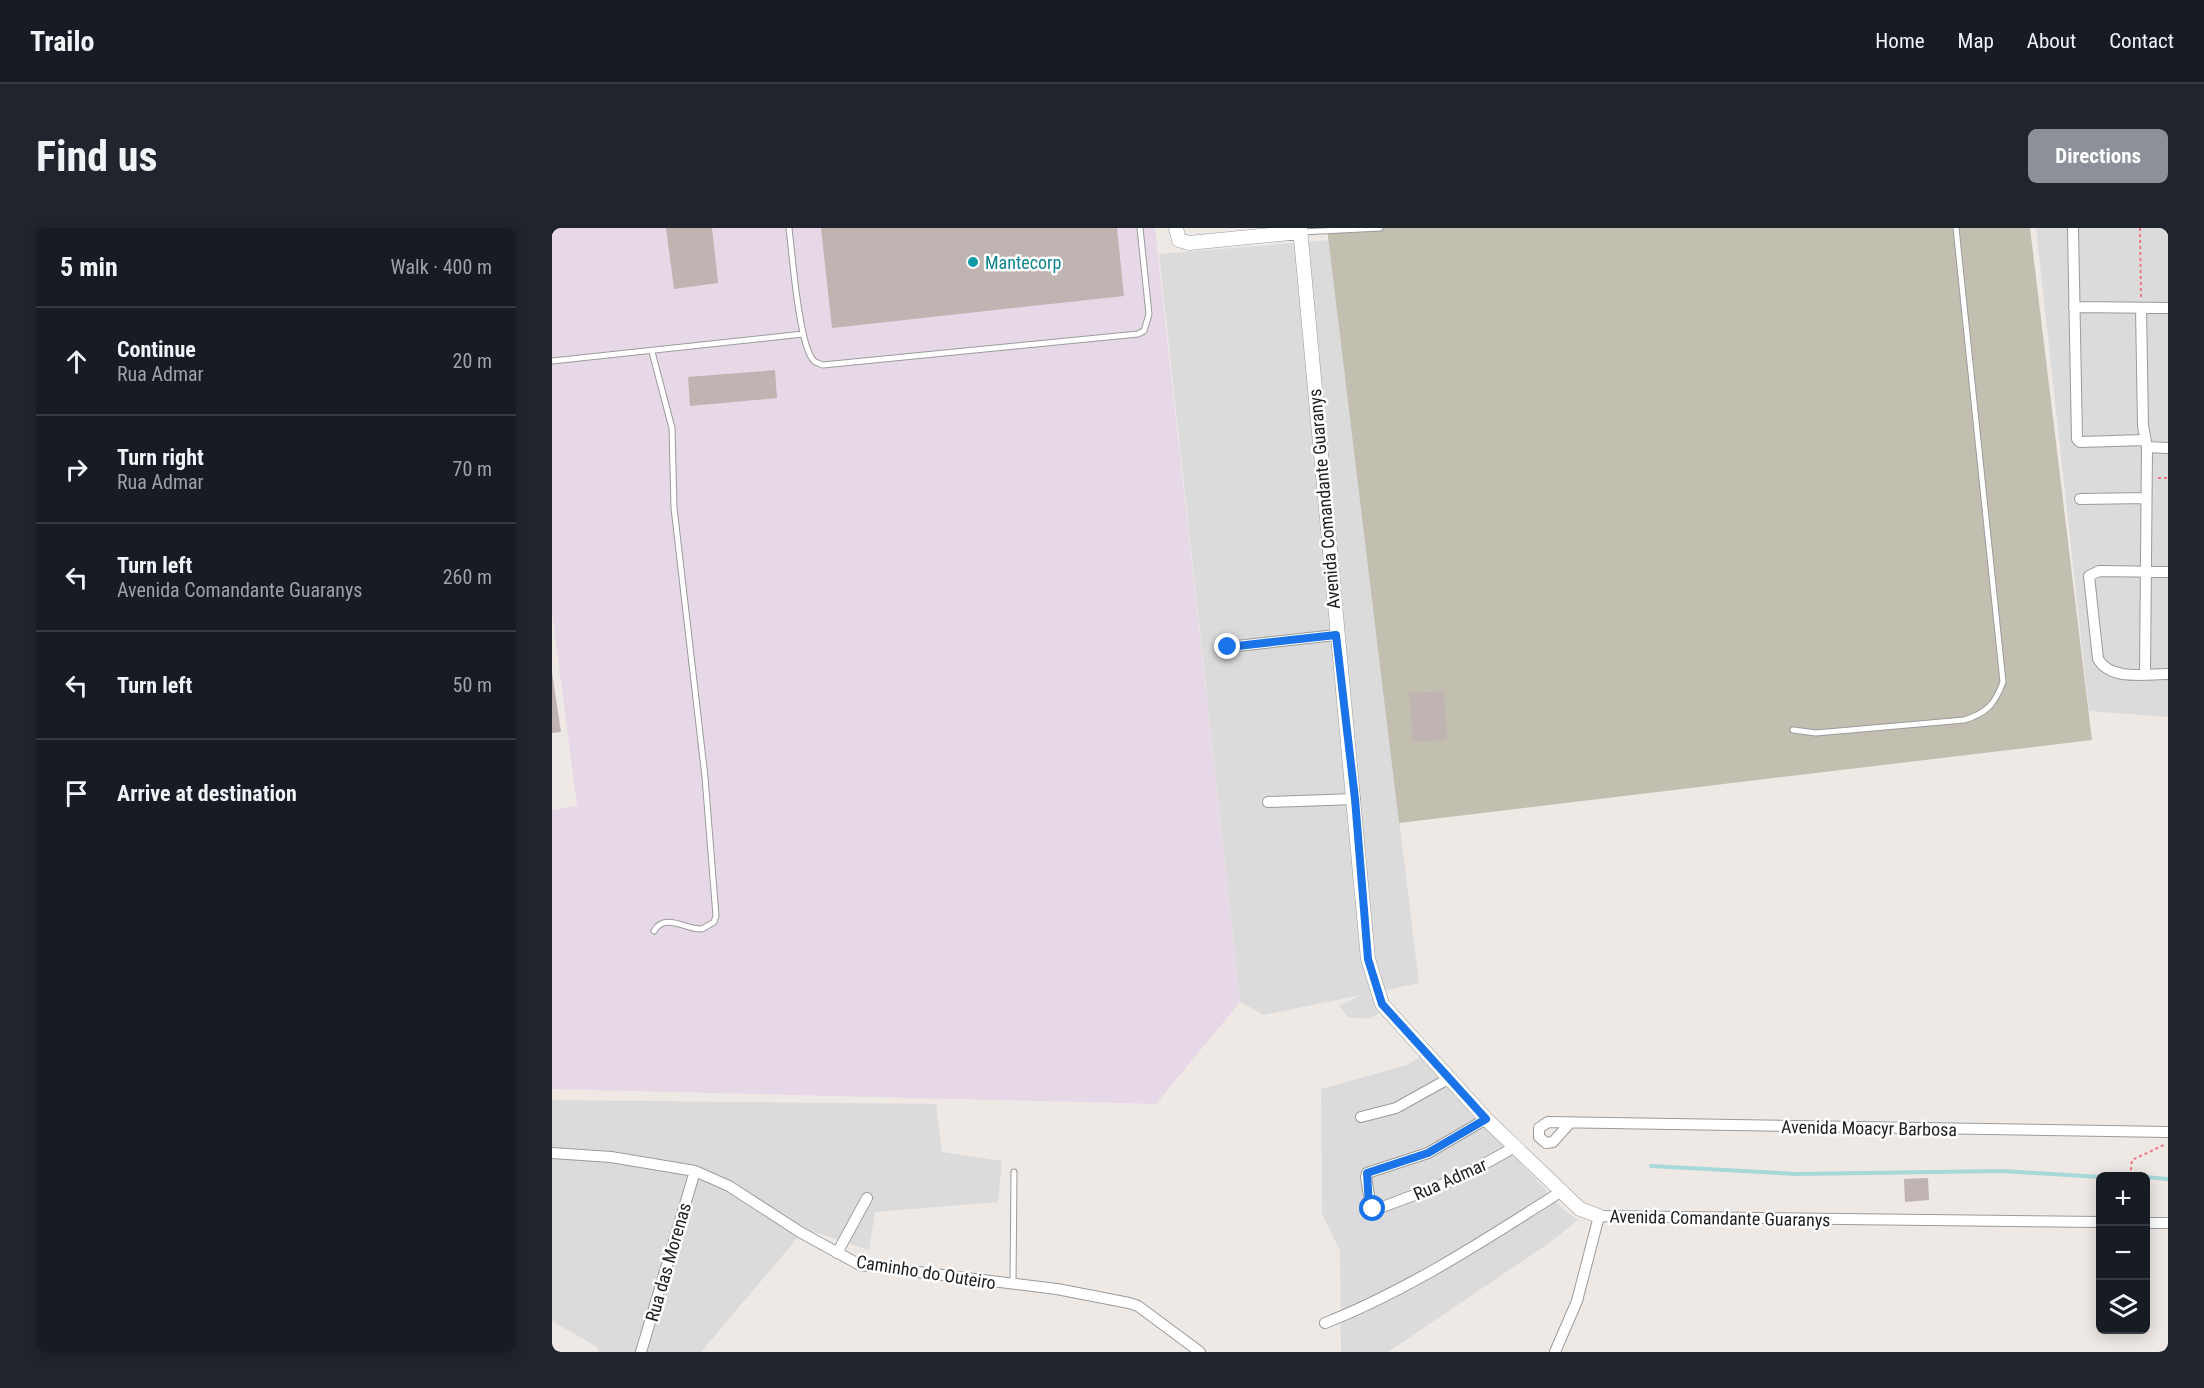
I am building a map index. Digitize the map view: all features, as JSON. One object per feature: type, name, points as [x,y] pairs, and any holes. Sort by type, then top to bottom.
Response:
[{"type":"street","points":[[1176,228],[1179,240],[1189,243],[1300,230]]},
{"type":"street","points":[[2073,228],[2078,439],[2080,442],[2146,444],[2168,448]]},
{"type":"street","name":"Avenida Comandante Guaranys","points":[[1300,230],[1336,635],[1355,799],[1368,959],[1382,1004],[1486,1119],[1580,1209],[1599,1216],[2096,1222]]},
{"type":"street","points":[[2074,307],[2168,308]]},
{"type":"street","points":[[2141,308],[2146,444],[2145,674]]},
{"type":"street","points":[[2080,500],[2146,498]]},
{"type":"street","points":[[2168,572],[2092,572],[2089,582],[2098,659],[2113,673],[2168,674]]},
{"type":"street","points":[[1228,647],[1336,635]]},
{"type":"street","points":[[1269,802],[1355,799]]},
{"type":"street","points":[[1360,1117],[1396,1108],[1448,1079]]},
{"type":"street","name":"Rua Admar","points":[[1486,1119],[1428,1153],[1367,1173],[1365,1177],[1371,1208],[1377,1209],[1456,1179],[1515,1147]]},
{"type":"street","name":"Avenida Moacyr Barbosa","points":[[1569,1124],[2168,1132]]},
{"type":"street","name":"Caminho do Outeiro","points":[[552,1154],[611,1156],[695,1171],[729,1186],[860,1265],[1068,1291],[1138,1306],[1200,1352]]},
{"type":"street","name":"Rua das Morenas","points":[[641,1352],[695,1171]]},
{"type":"street","points":[[1325,1323],[1370,1306],[1483,1241],[1562,1191]]},
{"type":"street","points":[[837,1253],[867,1198]]},
{"type":"street","points":[[1555,1352],[1577,1301],[1599,1216]]},
{"type":"street","points":[[2150,1223],[2168,1223]]},
{"type":"lane","points":[[789,228],[803,334],[815,362],[823,365],[1138,334],[1144,331],[1149,314],[1140,228]]},
{"type":"lane","points":[[1300,230],[1380,228]]},
{"type":"lane","points":[[1793,730],[1816,733],[1964,720],[1979,716],[1992,706],[2003,682],[1956,228]]},
{"type":"lane","points":[[552,361],[803,334]]},
{"type":"lane","points":[[651,352],[672,428],[674,508],[705,777],[716,916],[714,922],[702,929],[668,922],[660,924],[654,932]]},
{"type":"lane","points":[[1013,1285],[1016,1262],[1014,1172]]},
{"type":"path","points":[[2140,228],[2141,308]]},
{"type":"path","points":[[2130,1172],[2132,1160],[2166,1146],[2168,1132]]},
{"type":"shaded area","points":[[552,228],[1155,228],[1240,1002],[1156,1104],[552,1089],[552,810],[577,806],[552,612]]},
{"type":"shaded area","points":[[1327,228],[2030,228],[2092,740],[1399,823]]},
{"type":"shaded area","points":[[2036,228],[2168,228],[2168,717],[2089,711]]},
{"type":"shaded area","points":[[1329,240],[1419,983],[1372,993],[1382,1012],[1368,1019],[1348,1017],[1339,1006],[1361,995],[1264,1015],[1240,1002],[1159,254]]},
{"type":"shaded area","points":[[1422,1056],[1564,1210],[1578,1220],[1552,1241],[1388,1352],[1341,1352],[1340,1251],[1322,1214],[1321,1089],[1407,1065]]},
{"type":"shaded area","points":[[552,1100],[936,1104],[942,1152],[1002,1161],[998,1202],[875,1212],[869,1250],[805,1229],[701,1352],[598,1352],[597,1347],[552,1321]]},
{"type":"building","points":[[666,228],[712,228],[718,283],[674,289]]},
{"type":"building","name":"Mantecorp","points":[[821,228],[1117,228],[1124,296],[832,328]]},
{"type":"building","points":[[775,370],[777,398],[690,406],[688,377]]},
{"type":"building","points":[[552,672],[561,732],[552,733]]},
{"type":"building","points":[[1444,691],[1447,740],[1413,742],[1409,693]]},
{"type":"building","points":[[1928,1178],[1929,1200],[1905,1202],[1904,1179]]},
{"type":"waterway","points":[[1651,1166],[1797,1174],[2002,1171],[2096,1177]]},
{"type":"waterway","points":[[2150,1177],[2168,1179]]},
{"type":"place","name":"Mantecorp","points":[[973,262]]},
{"type":"route","points":[[1228,647],[1336,635],[1355,799],[1368,959],[1375,985],[1382,1004],[1486,1119],[1437,1149],[1367,1173],[1365,1177],[1369,1206],[1373,1209]]}]
